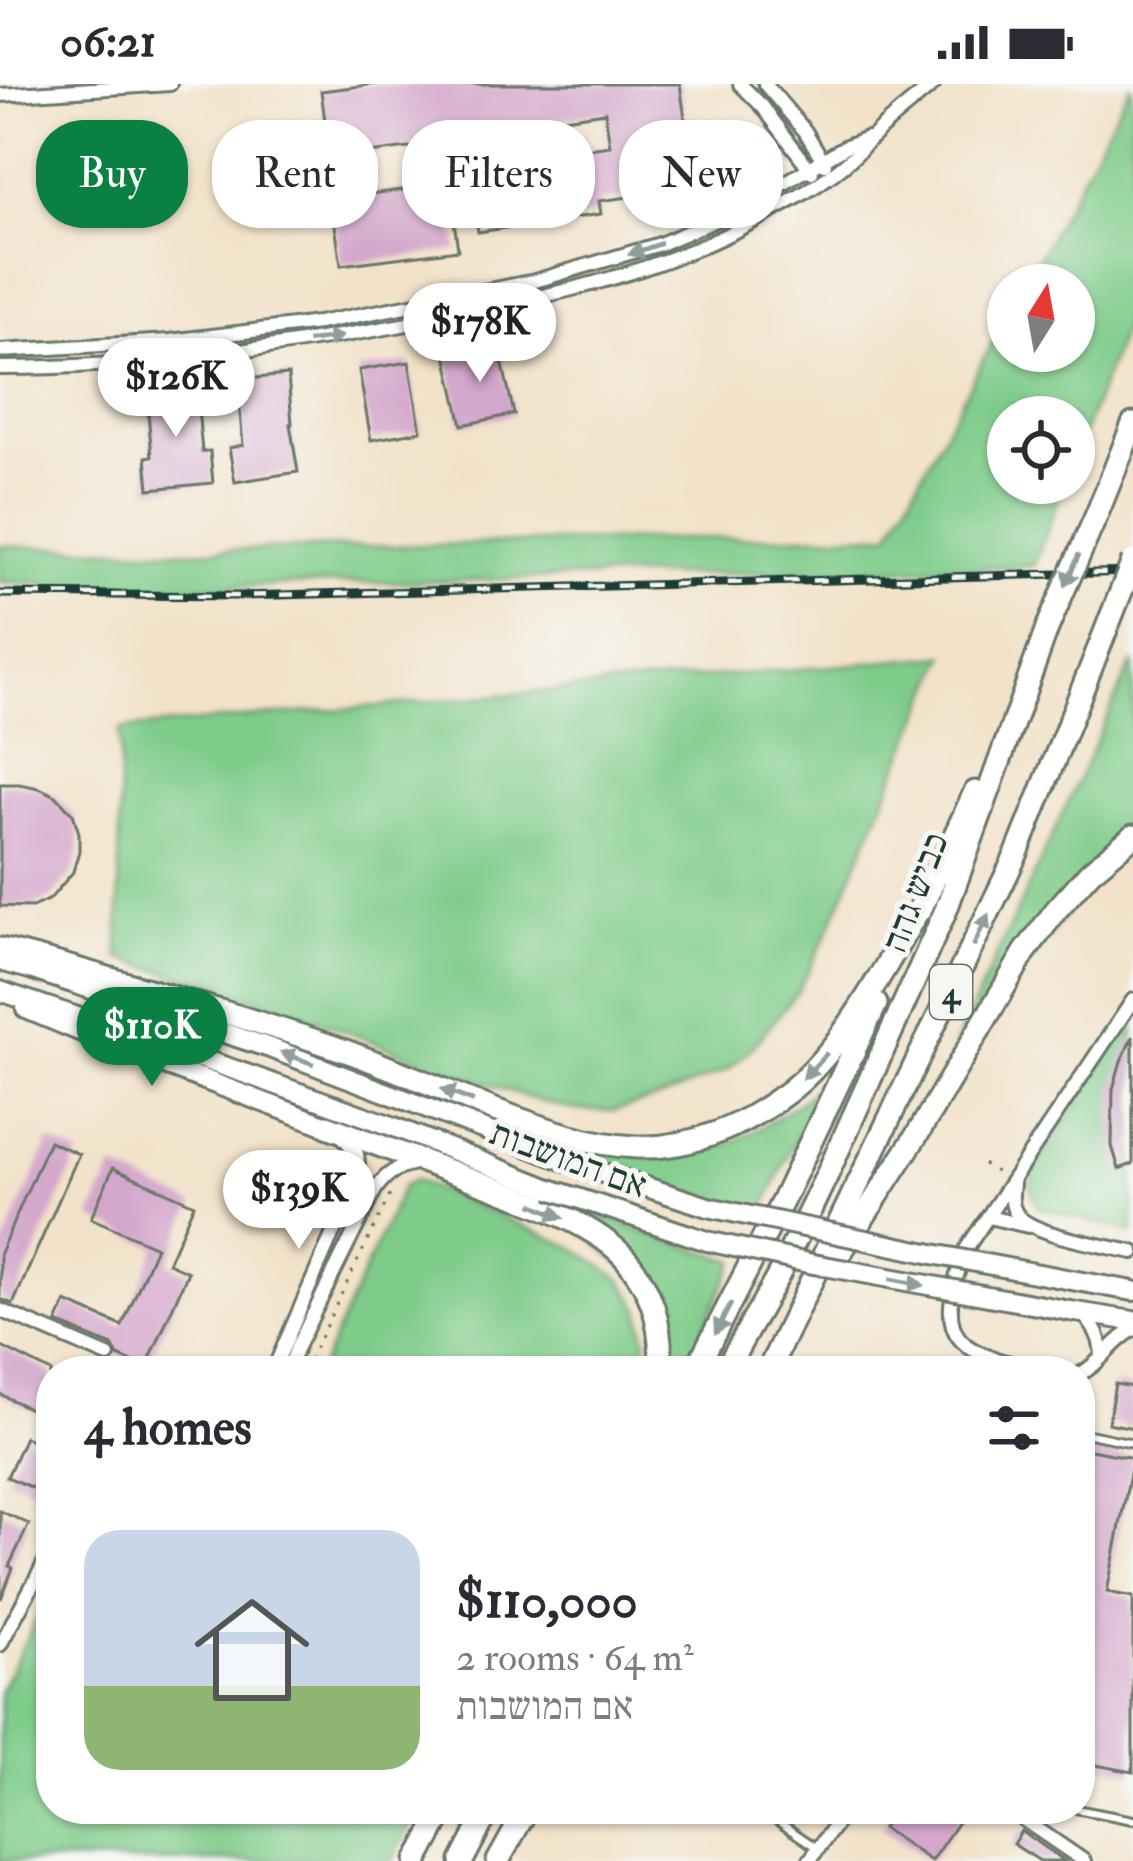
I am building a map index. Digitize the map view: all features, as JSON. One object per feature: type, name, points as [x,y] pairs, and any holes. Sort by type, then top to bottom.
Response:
[{"type":"highway","name":"כביש גהה","points":[[733,1356],[827,1175],[946,910],[1026,682],[1133,424]]},
{"type":"highway","name":"כביש גהה","points":[[777,1356],[1017,854],[1133,562]]},
{"type":"highway","points":[[703,1356],[782,1200],[1026,682]]},
{"type":"highway","points":[[786,1339],[920,1130],[1024,952],[1090,872],[1133,836]]},
{"type":"highway","points":[[0,950],[296,1035],[550,1131],[647,1147],[710,1136],[738,1124],[790,1091],[817,1067],[843,1034],[925,899]]},
{"type":"highway","points":[[327,1126],[566,1219],[603,1240],[623,1256],[648,1292],[658,1318],[660,1356]]},
{"type":"highway","points":[[417,1861],[437,1824]]},
{"type":"highway","points":[[462,1861],[481,1824]]},
{"type":"highway","points":[[497,1861],[518,1824]]},
{"type":"main road","name":"אם המושבות","points":[[0,961],[270,1048],[563,1160],[709,1207],[1133,1291]]},
{"type":"main road","name":"אם המושבות","points":[[0,994],[260,1078],[550,1189],[706,1240],[1133,1326]]},
{"type":"main road","points":[[0,994],[89,1036],[327,1126]]},
{"type":"street","points":[[0,94],[170,84]]},
{"type":"street","points":[[740,84],[820,182]]},
{"type":"street","points":[[765,84],[825,160],[820,182]]},
{"type":"street","points":[[0,368],[172,358],[321,340],[539,298],[666,260],[751,223],[820,182],[934,84]]},
{"type":"street","points":[[805,131],[832,145],[847,146]]},
{"type":"street","points":[[0,351],[170,341],[318,323],[536,281],[660,244],[743,208],[873,135]]},
{"type":"street","points":[[785,183],[792,165],[791,142]]},
{"type":"street","points":[[986,1356],[962,1342],[951,1320],[956,1277],[966,1249],[1133,1000]]},
{"type":"street","points":[[279,1356],[356,1185],[359,1163],[351,1144],[327,1126]]},
{"type":"street","points":[[294,1356],[384,1177],[404,1166],[439,1168]]},
{"type":"street","points":[[1013,1180],[1015,1212],[1036,1228]]},
{"type":"street","points":[[988,1217],[1133,1252]]},
{"type":"street","points":[[0,1310],[108,1356]]},
{"type":"street","points":[[1077,1312],[1095,1328],[1102,1356]]},
{"type":"street","points":[[1095,1365],[1133,1326]]},
{"type":"street","points":[[0,1645],[36,1579]]},
{"type":"street","points":[[809,1861],[835,1824]]},
{"type":"street","points":[[1030,1824],[1084,1861]]},
{"type":"lane","points":[[301,1202],[340,1220],[359,1222]]},
{"type":"lane","points":[[1095,1435],[1133,1443]]},
{"type":"lane","points":[[1095,1813],[1133,1820]]},
{"type":"lane","points":[[782,1824],[817,1848]]},
{"type":"path","points":[[983,1164],[1013,1180]]},
{"type":"green space","points":[[1131,84],[1133,303],[1095,402],[1095,396],[987,396],[987,504],[1056,504],[1034,566],[163,588],[0,582],[0,546],[185,551],[890,534],[987,353],[987,372],[1095,372],[1095,264],[1035,264]]},
{"type":"green space","points":[[946,656],[798,991],[750,1050],[727,1070],[663,1097],[613,1111],[576,1110],[542,1102],[296,1012],[119,958],[120,729]]},
{"type":"green space","points":[[1133,662],[1133,827],[962,1049],[956,1043]]},
{"type":"green space","points":[[1133,1019],[1133,1233],[1038,1207],[1031,1189],[1032,1172]]},
{"type":"green space","points":[[820,1086],[762,1212],[545,1146],[556,1137],[639,1154],[689,1154],[759,1129]]},
{"type":"green space","points":[[415,1180],[575,1248],[622,1280],[640,1309],[646,1341],[643,1356],[326,1356],[403,1186]]},
{"type":"green space","points":[[575,1204],[651,1235],[735,1261],[691,1356],[665,1356],[662,1303],[568,1217]]},
{"type":"green space","points":[[36,1620],[36,1824],[411,1824],[392,1861],[0,1861],[0,1691]]},
{"type":"building","points":[[376,84],[680,84],[685,120],[619,120],[619,198],[599,201],[601,214],[595,215],[595,148],[610,146],[605,112],[550,120],[402,120],[402,149],[378,152],[378,120],[325,120],[321,91]]},
{"type":"building","points":[[402,190],[402,228],[455,228],[458,250],[341,265],[335,228],[378,228],[378,193]]},
{"type":"building","points":[[498,344],[514,414],[462,425],[446,355]]},
{"type":"building","points":[[409,362],[421,431],[371,440],[359,370]]},
{"type":"building","points":[[288,375],[298,472],[235,482],[229,448],[243,445],[237,380]]},
{"type":"building","points":[[196,386],[202,452],[210,451],[213,483],[149,489],[146,457],[152,456],[146,391]]},
{"type":"building","points":[[0,784],[39,788],[56,796],[73,814],[79,833],[73,872],[50,899],[32,907],[0,906]]},
{"type":"building","points":[[1133,1036],[1133,1164],[1119,1169],[1112,1146],[1113,1089]]},
{"type":"building","points":[[49,1141],[79,1154],[13,1304],[0,1299],[0,1253]]},
{"type":"building","points":[[113,1168],[194,1204],[168,1263],[188,1272],[151,1356],[118,1356],[112,1346],[57,1323],[66,1302],[122,1326],[156,1247],[91,1218]]},
{"type":"building","points":[[0,1346],[36,1364],[36,1412],[0,1394]]},
{"type":"building","points":[[1115,1384],[1133,1387],[1133,1428],[1108,1423]]},
{"type":"building","points":[[36,1429],[36,1490],[7,1477],[25,1437],[31,1440]]},
{"type":"building","points":[[1095,1451],[1133,1458],[1107,1592],[1133,1597],[1133,1772],[1095,1765]]},
{"type":"building","points":[[0,1511],[29,1524],[9,1566],[13,1568],[1,1599]]},
{"type":"building","points":[[885,1824],[957,1824],[931,1861],[882,1828]]},
{"type":"building","points":[[1021,1831],[1065,1861],[1040,1861],[1013,1844]]},
{"type":"railway","points":[[0,594],[237,596],[1133,572]]}]
